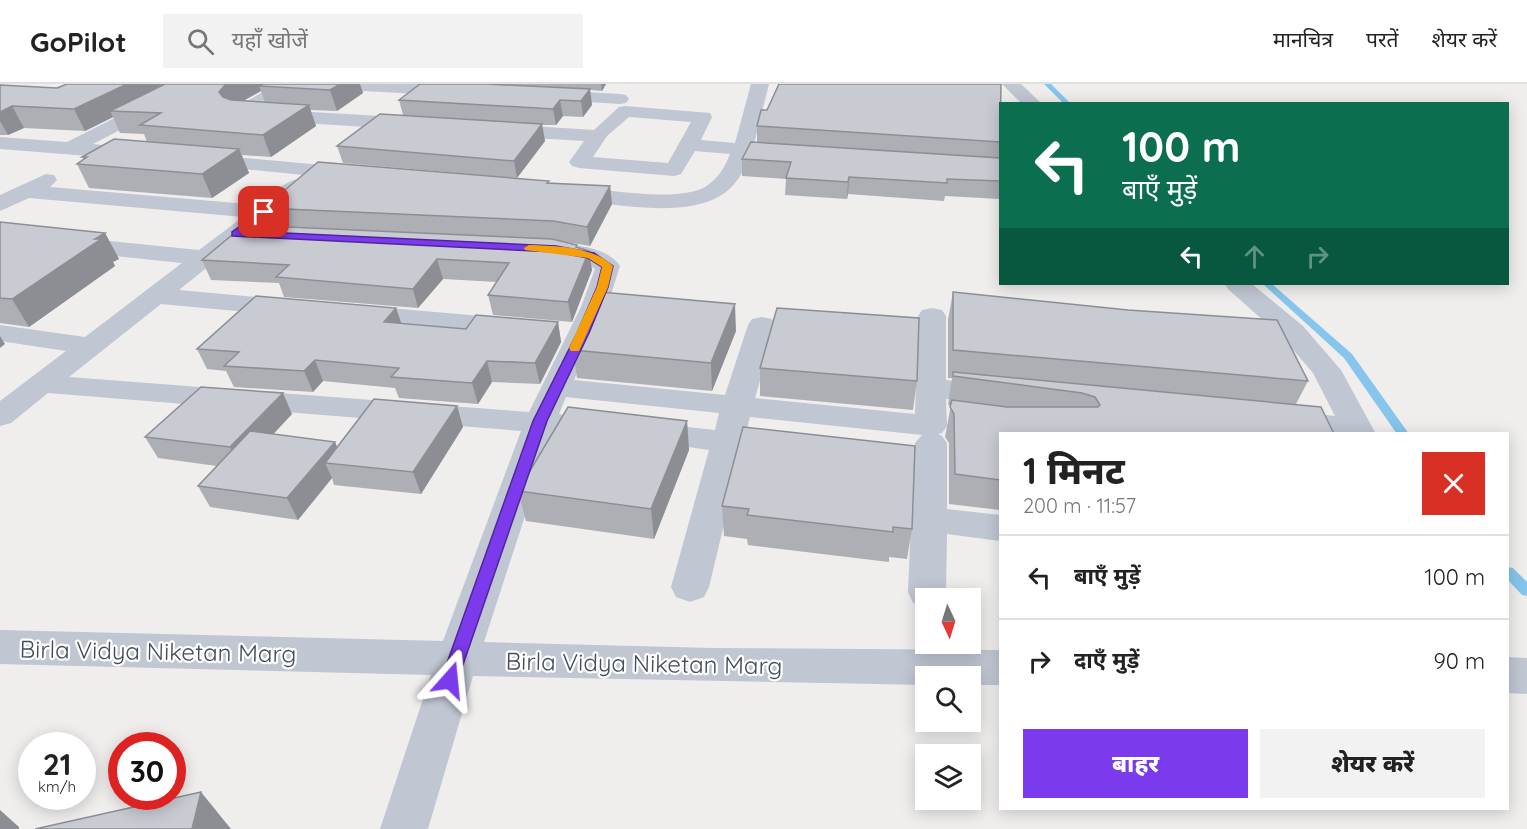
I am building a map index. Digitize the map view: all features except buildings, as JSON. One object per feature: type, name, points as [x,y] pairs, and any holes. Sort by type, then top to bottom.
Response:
[{"type":"street","points":[[71,148],[195,84]]},
{"type":"street","points":[[290,84],[238,113],[436,126]]},
{"type":"street","points":[[324,84],[426,86],[481,92]]},
{"type":"street","points":[[551,190],[688,200],[711,194],[724,183],[742,149],[760,84]]},
{"type":"street","points":[[1011,84],[1031,102]]},
{"type":"street","points":[[0,416],[426,86]]},
{"type":"street","points":[[527,94],[620,99]]},
{"type":"street","points":[[625,111],[703,117],[674,170],[579,162],[597,136],[625,111]]},
{"type":"street","points":[[482,129],[597,136]]},
{"type":"street","points":[[0,143],[157,156]]},
{"type":"street","points":[[0,156],[24,145]]},
{"type":"street","points":[[689,145],[812,154]]},
{"type":"street","points":[[0,204],[102,150]]},
{"type":"street","points":[[180,158],[375,175]]},
{"type":"street","points":[[26,190],[264,212]]},
{"type":"street","points":[[236,234],[271,236]]},
{"type":"street","points":[[0,237],[204,258]]},
{"type":"street","points":[[404,829],[456,658],[540,421],[556,387],[559,331],[603,287],[608,266],[591,256],[556,249],[521,248]]},
{"type":"street","points":[[1238,285],[1293,332],[1319,363],[1359,431]]},
{"type":"street","points":[[155,296],[559,331]]},
{"type":"street","points":[[927,588],[932,316]]},
{"type":"street","points":[[690,588],[737,406],[762,325]]},
{"type":"street","points":[[0,333],[92,345]]},
{"type":"street","points":[[42,384],[540,421],[930,465]]},
{"type":"street","points":[[556,387],[737,406],[931,410],[1026,397]]},
{"type":"street","points":[[931,410],[979,421]]},
{"type":"street","points":[[1251,418],[1359,431]]},
{"type":"street","points":[[929,519],[999,528]]},
{"type":"street","name":"Birla Vidya Niketan Marg","points":[[0,647],[999,668]]},
{"type":"street","points":[[1509,675],[1527,676]]},
{"type":"waterway","points":[[1047,84],[1066,102]]},
{"type":"waterway","points":[[1268,285],[1348,356],[1402,432]]},
{"type":"waterway","points":[[1509,573],[1527,591]]},
{"type":"slow traffic","points":[[529,248],[556,249],[591,256],[608,266],[603,287],[575,348]]},
{"type":"route","points":[[264,212],[236,234],[556,249],[591,256],[608,266],[603,287],[583,333],[540,421],[450,680]]}]
